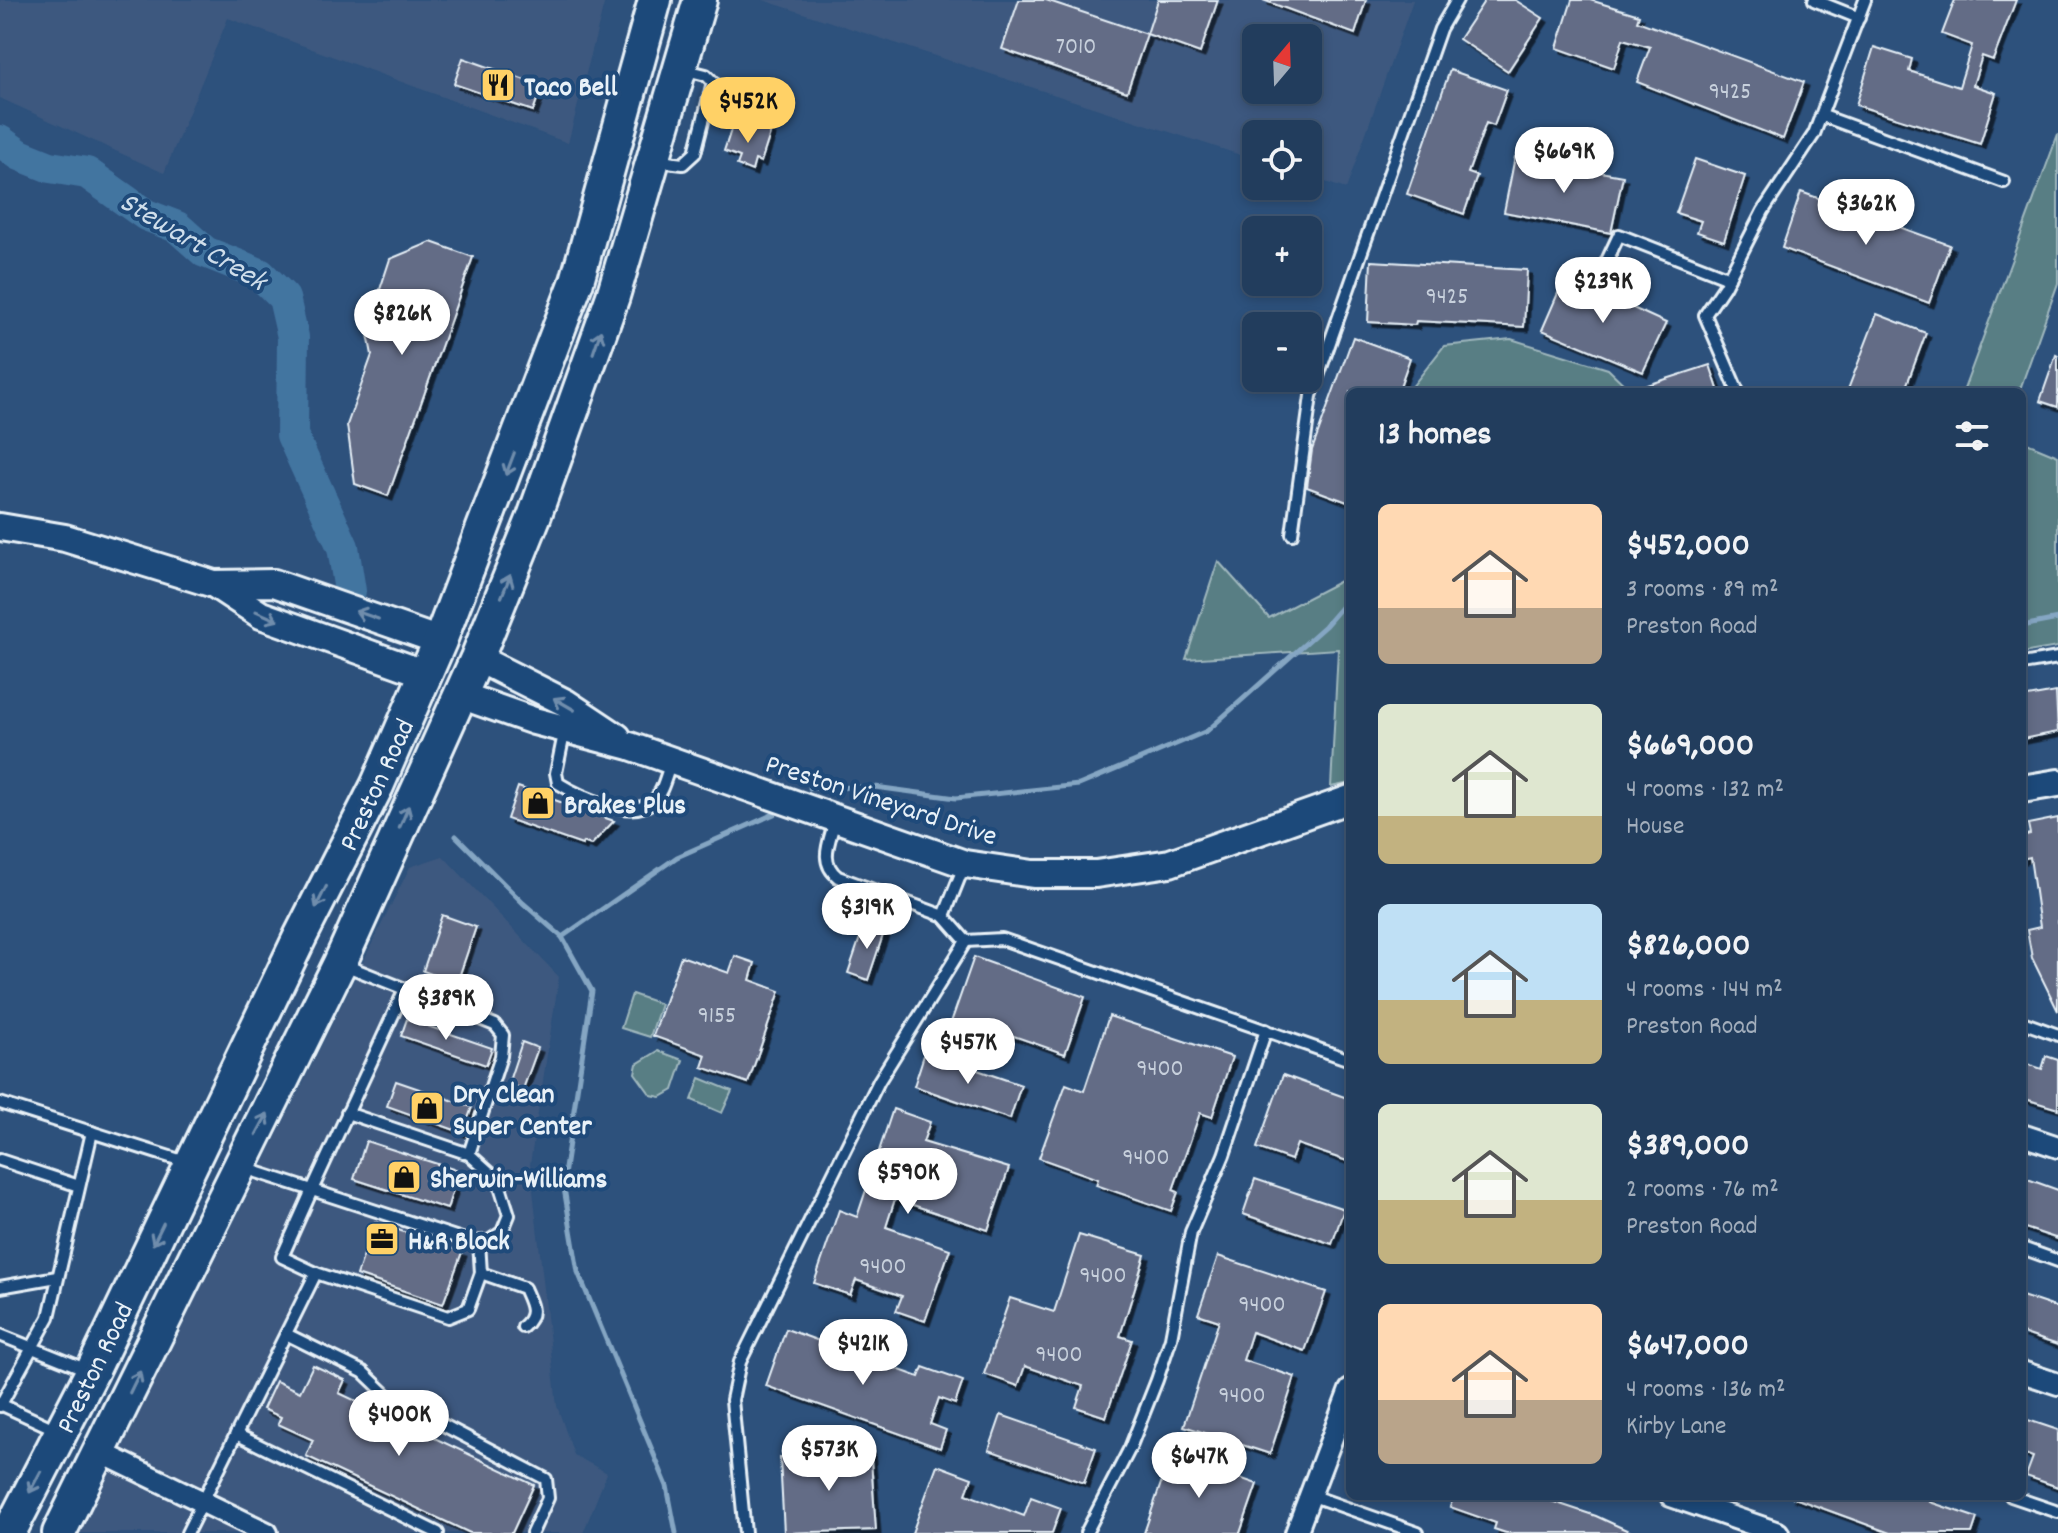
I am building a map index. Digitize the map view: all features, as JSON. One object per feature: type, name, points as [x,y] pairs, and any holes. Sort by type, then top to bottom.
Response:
[{"type":"main road","name":"Preston Road","points":[[9,1533],[92,1372],[377,786],[440,641],[558,336],[655,0]]},
{"type":"main road","name":"Preston Road","points":[[59,1533],[340,963],[477,658],[577,400],[700,0]]},
{"type":"main road","points":[[605,177],[647,178]]},
{"type":"main road","points":[[440,641],[477,658]]},
{"type":"main road","points":[[426,674],[460,695]]},
{"type":"main road","points":[[61,1432],[100,1452]]},
{"type":"street","points":[[0,527],[65,538],[214,584],[261,615],[426,674]]},
{"type":"street","points":[[214,584],[274,583],[440,641]]},
{"type":"street","name":"Preston Vineyard Drive","points":[[477,658],[566,703],[630,746]]},
{"type":"street","name":"Preston Vineyard Drive","points":[[460,695],[630,746],[965,864],[1033,874],[1122,872],[1170,863],[1346,800]]},
{"type":"street","points":[[2026,788],[2058,783]]},
{"type":"street","points":[[2026,1136],[2058,1147]]},
{"type":"street","points":[[2026,1373],[2058,1384]]},
{"type":"street","points":[[1296,1533],[1346,1400]]},
{"type":"street","points":[[100,1452],[267,1533]]},
{"type":"street","points":[[1683,1500],[1778,1533]]},
{"type":"lane","points":[[1292,534],[1311,396],[1440,29],[1457,0]]},
{"type":"lane","points":[[1814,0],[1859,18]]},
{"type":"lane","points":[[1736,388],[1705,315],[1729,278],[1763,211],[1800,158],[1823,116],[1865,0]]},
{"type":"lane","points":[[1823,116],[2004,182]]},
{"type":"lane","points":[[1604,267],[1619,235],[1729,278]]},
{"type":"lane","points":[[2026,663],[2058,658]]},
{"type":"lane","points":[[565,729],[556,773],[558,783],[616,805],[630,809],[652,802],[663,786],[671,761]]},
{"type":"lane","points":[[835,819],[825,859],[829,870],[838,877],[944,916],[966,941]]},
{"type":"lane","points":[[944,916],[965,864]]},
{"type":"lane","points":[[966,941],[1002,939],[1346,1059]]},
{"type":"lane","points":[[745,1533],[732,1400],[740,1362],[879,1081],[966,941]]},
{"type":"lane","points":[[340,963],[495,1025],[503,1035],[501,1056],[469,1154]]},
{"type":"lane","points":[[405,989],[282,1257],[316,1273],[448,1317],[468,1309],[481,1273],[479,1242]]},
{"type":"lane","points":[[2026,1023],[2058,1035]]},
{"type":"lane","points":[[1086,1533],[1130,1448],[1148,1404],[1171,1338],[1191,1232],[1224,1155],[1266,1030]]},
{"type":"lane","points":[[0,1103],[191,1164]]},
{"type":"lane","points":[[240,1166],[471,1242],[489,1241],[502,1232],[509,1215],[498,1180],[469,1154],[347,1113]]},
{"type":"lane","points":[[61,1432],[1,1405],[49,1317],[92,1132]]},
{"type":"lane","points":[[0,1160],[79,1186]]},
{"type":"lane","points":[[2026,1249],[2058,1261]]},
{"type":"lane","points":[[187,1533],[316,1273]]},
{"type":"lane","points":[[481,1273],[524,1288],[534,1310],[531,1320],[523,1327]]},
{"type":"lane","points":[[0,1287],[57,1277]]},
{"type":"lane","points":[[286,1334],[363,1372],[388,1396],[546,1479],[548,1498],[532,1533]]},
{"type":"lane","points":[[0,1335],[34,1346],[92,1372]]},
{"type":"lane","points":[[236,1434],[438,1533]]},
{"type":"lane","points":[[1310,1495],[1418,1533]]},
{"type":"lane","points":[[2023,1500],[2058,1512]]},
{"type":"shaded area","points":[[0,0],[605,0],[568,143],[228,18],[164,173],[0,98]]},
{"type":"shaded area","points":[[763,0],[1413,0],[1346,189],[1322,181],[1322,120],[1242,120],[1242,155]]},
{"type":"shaded area","points":[[443,856],[559,977],[530,1164],[557,1406],[574,1455],[607,1473],[583,1533],[80,1533],[410,867]]},
{"type":"green space","points":[[2058,134],[2058,283],[2020,388],[1964,388]]},
{"type":"green space","points":[[1511,339],[1608,369],[1628,388],[1411,388],[1444,346]]},
{"type":"green space","points":[[2026,443],[2058,456],[2058,647],[2026,652]]},
{"type":"green space","points":[[1218,561],[1269,618],[1346,578],[1346,784],[1331,787],[1338,649],[1186,659]]},
{"type":"green space","points":[[632,994],[661,1004],[650,1037],[621,1028]]},
{"type":"green space","points":[[658,1051],[683,1060],[673,1090],[661,1097],[651,1095],[635,1073],[637,1064]]},
{"type":"green space","points":[[700,1078],[732,1091],[722,1113],[692,1100]]},
{"type":"building","points":[[1019,0],[1046,0],[1147,34],[1127,92],[1002,49]]},
{"type":"building","points":[[1158,0],[1218,0],[1200,53],[1147,34]]},
{"type":"building","points":[[1263,0],[1366,0],[1355,34]]},
{"type":"building","points":[[1485,0],[1515,0],[1543,18],[1508,71],[1459,39]]},
{"type":"building","points":[[1572,0],[1590,0],[1639,15],[1637,21],[1804,82],[1783,139],[1637,82],[1650,47],[1623,39],[1614,68],[1557,48]]},
{"type":"building","points":[[1955,0],[2016,0],[1993,60],[1982,56],[1973,85],[1996,93],[1980,144],[1856,105],[1874,47],[1912,59],[1909,71],[1959,87],[1972,45],[1942,34]]},
{"type":"building","name":"Taco Bell","points":[[463,58],[542,86],[533,111],[454,84]]},
{"type":"building","points":[[1450,70],[1507,90],[1494,126],[1486,123],[1468,173],[1477,176],[1464,214],[1407,194]]},
{"type":"building","points":[[746,122],[771,131],[761,162],[755,160],[752,171],[737,165],[740,157],[724,151],[732,127],[743,131]]},
{"type":"building","points":[[1515,157],[1623,176],[1611,233],[1504,212]]},
{"type":"building","points":[[1695,159],[1745,176],[1724,241],[1697,232],[1701,221],[1676,213]]},
{"type":"building","points":[[1801,192],[1950,245],[1929,303],[1782,248]]},
{"type":"building","points":[[431,242],[473,257],[388,496],[355,484],[347,425],[372,355],[367,329],[390,259]]},
{"type":"building","points":[[1371,261],[1527,270],[1524,327],[1416,321],[1415,325],[1368,322]]},
{"type":"building","points":[[1565,277],[1666,323],[1643,372],[1542,330]]},
{"type":"building","points":[[1877,314],[1926,333],[1905,388],[1849,388]]},
{"type":"building","points":[[1353,337],[1410,358],[1399,388],[1346,388],[1346,502],[1307,487],[1312,450]]},
{"type":"building","points":[[2058,356],[2058,407],[2040,401]]},
{"type":"building","points":[[1710,365],[1718,388],[1638,388]]},
{"type":"building","points":[[2056,692],[2058,732],[2026,738],[2026,697]]},
{"type":"building","name":"Brakes Plus","points":[[518,787],[614,821],[591,845],[583,842],[582,845],[507,819]]},
{"type":"building","points":[[2058,818],[2058,1011],[2032,958],[2027,930],[2040,927],[2030,857],[2026,858],[2026,835],[2030,834],[2028,824]]},
{"type":"building","points":[[442,915],[476,927],[457,983],[423,971]]},
{"type":"building","points":[[865,923],[885,929],[868,980],[848,973]]},
{"type":"building","points":[[681,956],[729,973],[735,956],[755,963],[750,980],[780,991],[748,1083],[702,1067],[706,1055],[653,1036]]},
{"type":"building","points":[[974,957],[1085,997],[1065,1054],[991,1028],[985,1044],[948,1031]]},
{"type":"building","points":[[1109,1016],[1232,1057],[1212,1117],[1200,1113],[1173,1190],[1178,1192],[1171,1211],[1096,1185],[1098,1179],[1039,1158],[1066,1084],[1084,1091]]},
{"type":"building","points":[[407,1019],[492,1048],[486,1065],[401,1036]]},
{"type":"building","points":[[522,1042],[538,1048],[523,1089],[508,1084]]},
{"type":"building","points":[[925,1052],[1021,1085],[1010,1119],[914,1086]]},
{"type":"building","points":[[2046,1056],[2058,1060],[2058,1109],[2026,1099],[2027,1064],[2042,1069]]},
{"type":"building","points":[[1283,1075],[1346,1098],[1346,1161],[1297,1144],[1291,1160],[1257,1148]]},
{"type":"building","points":[[396,1081],[472,1107],[463,1133],[387,1106]]},
{"type":"building","points":[[893,1109],[930,1122],[923,1142],[1009,1168],[988,1230],[895,1199],[886,1227],[950,1249],[925,1321],[896,1311],[902,1296],[856,1280],[850,1295],[814,1283],[839,1210],[857,1217]]},
{"type":"building","points":[[366,1141],[459,1171],[447,1209],[354,1179]]},
{"type":"building","points":[[2026,1178],[2058,1190],[2058,1239],[2026,1228]]},
{"type":"building","points":[[1255,1179],[1344,1209],[1332,1244],[1243,1214]]},
{"type":"building","points":[[375,1222],[462,1252],[443,1304],[357,1275]]},
{"type":"building","points":[[1079,1235],[1145,1255],[1120,1336],[1132,1340],[1106,1417],[1076,1407],[1083,1386],[1025,1366],[1018,1386],[984,1374],[1010,1298],[1054,1312]]},
{"type":"building","points":[[1218,1256],[1326,1292],[1305,1351],[1252,1332],[1243,1360],[1295,1377],[1270,1454],[1184,1426],[1219,1321],[1198,1314]]},
{"type":"building","points":[[2026,1297],[2058,1308],[2058,1345],[2026,1334]]},
{"type":"building","points":[[786,1329],[919,1377],[923,1367],[963,1381],[955,1404],[939,1398],[930,1424],[946,1430],[940,1448],[766,1386]]},
{"type":"building","points":[[313,1365],[345,1380],[339,1393],[534,1485],[512,1533],[470,1533],[306,1456],[313,1440],[278,1424],[281,1417],[263,1409],[276,1381],[300,1392]]},
{"type":"building","points":[[1001,1415],[1096,1448],[1084,1483],[989,1450]]},
{"type":"building","points":[[2026,1419],[2058,1430],[2058,1487],[2026,1476],[2033,1457],[2026,1454]]},
{"type":"building","points":[[870,1446],[876,1530],[784,1533],[780,1458],[806,1457],[806,1466],[837,1465],[836,1447]]},
{"type":"building","points":[[1171,1454],[1257,1484],[1240,1533],[1144,1533]]},
{"type":"building","points":[[937,1465],[972,1478],[966,1494],[1024,1516],[1031,1497],[1061,1508],[1052,1533],[912,1533]]},
{"type":"building","points":[[1453,1500],[1548,1500],[1596,1516],[1633,1533],[1506,1533],[1494,1529],[1496,1523],[1450,1507]]},
{"type":"building","points":[[1800,1500],[1931,1500],[1977,1518],[1972,1533],[1890,1533]]},
{"type":"waterway","name":"Stewart Creek","points":[[0,141],[20,155],[50,167],[87,173],[146,215],[177,227],[205,252],[260,274],[284,298],[293,337],[292,435],[343,547],[350,591]]},
{"type":"waterway","name":"Stewart Creek","points":[[810,788],[875,787],[956,798],[1079,785],[1207,731],[1325,626],[1346,602]]},
{"type":"waterway","name":"Stewart Creek","points":[[2026,625],[2058,619]]},
{"type":"waterway","name":"Stewart Creek","points":[[562,937],[677,857],[774,814]]},
{"type":"waterway","points":[[456,836],[562,937],[592,991],[563,1182],[578,1272],[667,1486],[676,1533]]},
{"type":"place","name":"Taco Bell","points":[[498,85]]},
{"type":"place","name":"Brakes Plus","points":[[538,803]]},
{"type":"place","name":"Dry Clean Super Center","points":[[427,1108]]},
{"type":"place","name":"Sherwin-Williams","points":[[404,1177]]},
{"type":"place","name":"H&R Block","points":[[382,1239]]}]
